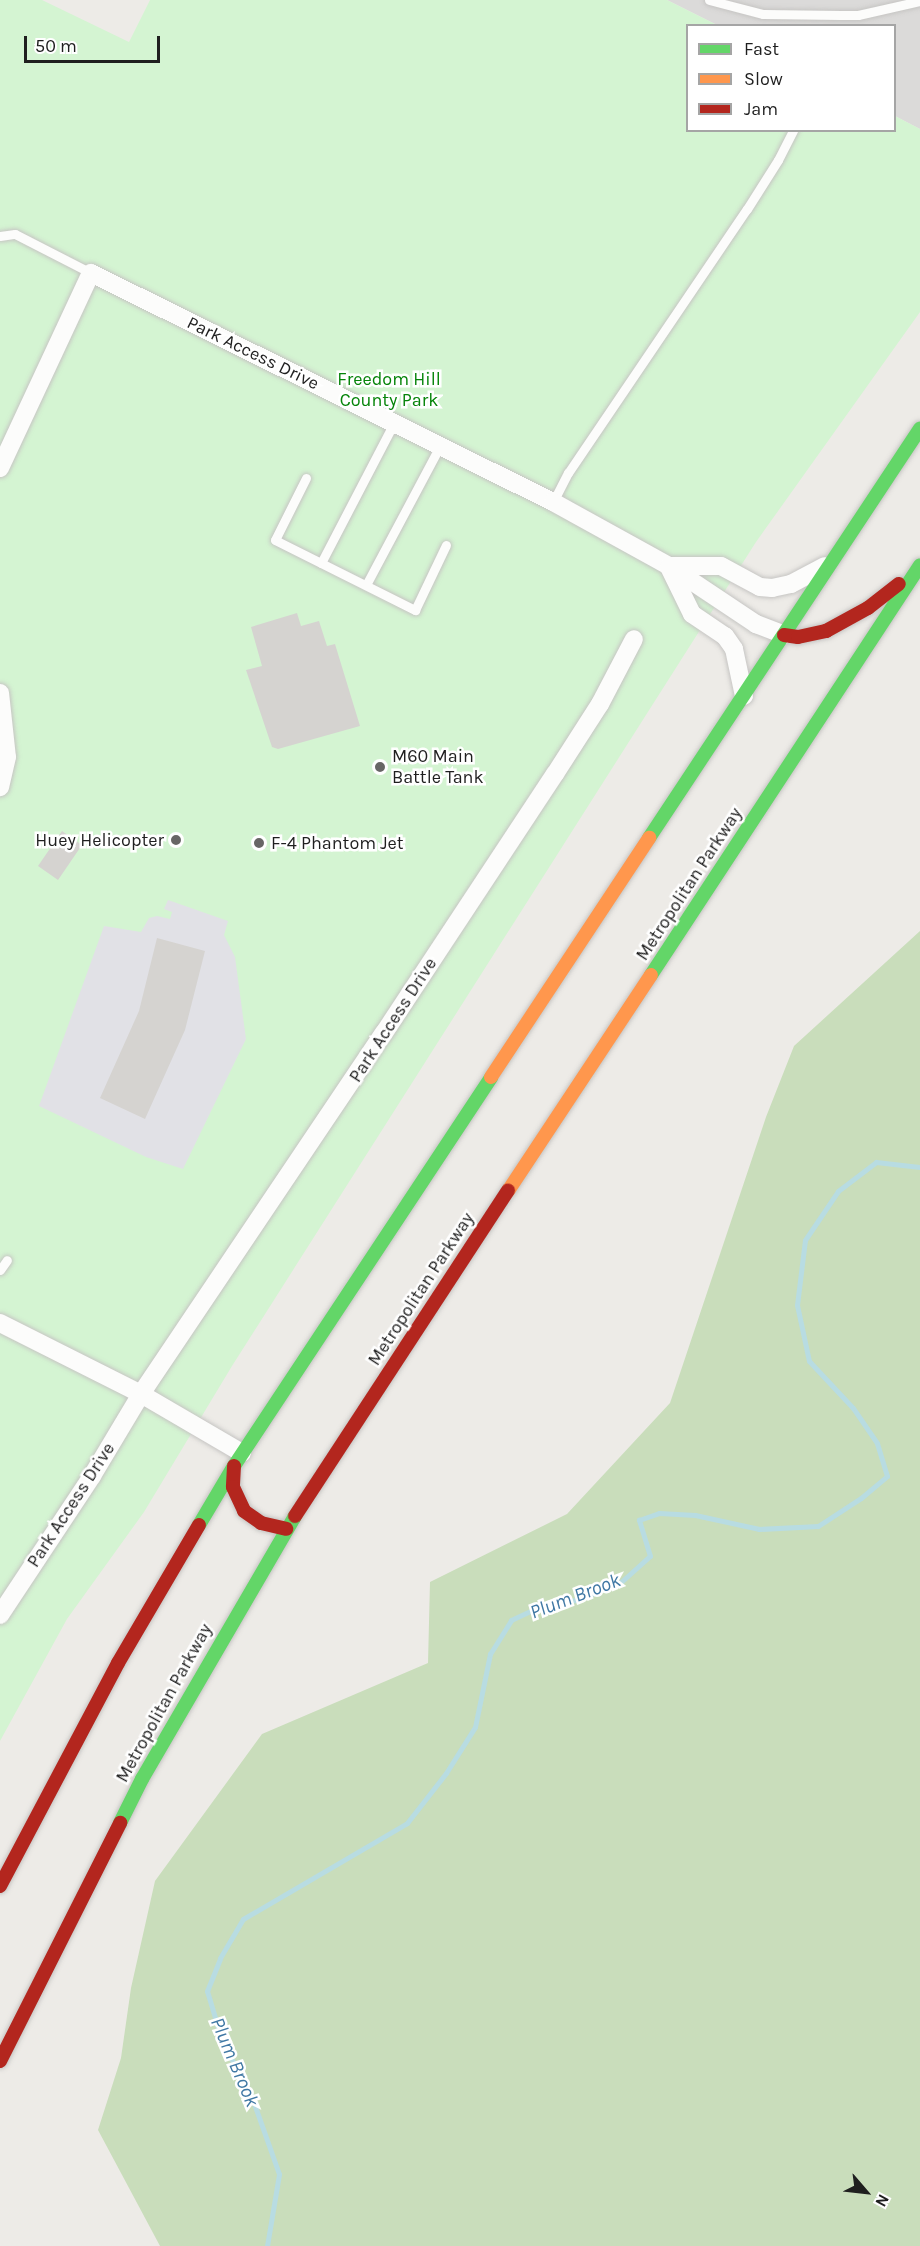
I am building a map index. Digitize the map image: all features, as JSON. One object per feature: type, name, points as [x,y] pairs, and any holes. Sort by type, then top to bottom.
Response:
[{"type":"main road","points":[[0,1886],[118,1663],[238,1460],[920,428]]},
{"type":"main road","points":[[784,635],[809,635],[845,622],[868,608],[919,567]]},
{"type":"main road","name":"Metropolitan Parkway","points":[[0,2061],[142,1779],[286,1529],[919,567]]},
{"type":"main road","points":[[238,1460],[232,1487],[244,1511],[261,1523],[286,1529]]},
{"type":"street","name":"Park Access Drive","points":[[91,273],[553,502],[669,566],[756,624],[784,635]]},
{"type":"street","points":[[0,468],[91,273]]},
{"type":"street","name":"Park Access Drive","points":[[669,566],[721,566],[760,587],[772,588],[811,576],[831,562]]},
{"type":"street","points":[[669,566],[692,614],[725,636],[734,649],[744,696]]},
{"type":"street","name":"Park Access Drive","points":[[0,1615],[92,1476],[141,1394],[384,1034],[600,704],[634,639]]},
{"type":"street","points":[[0,693],[7,757],[0,787]]},
{"type":"street","points":[[0,1323],[141,1394],[238,1460]]},
{"type":"lane","points":[[708,0],[763,14],[816,15],[858,15],[920,1]]},
{"type":"lane","points":[[816,15],[816,24]]},
{"type":"lane","points":[[553,502],[568,472],[747,209],[778,160],[792,132]]},
{"type":"lane","points":[[0,236],[15,234],[91,273]]},
{"type":"lane","points":[[321,563],[394,423]]},
{"type":"lane","points":[[366,585],[440,446]]},
{"type":"lane","points":[[306,478],[275,540],[416,610],[446,545]]},
{"type":"lane","points":[[0,1270],[7,1260]]},
{"type":"shaded area","points":[[667,0],[920,0],[920,129],[896,117],[896,24],[715,24]]},
{"type":"shaded area","points":[[168,900],[228,921],[224,935],[235,957],[246,1039],[183,1169],[146,1157],[39,1106],[104,926],[141,932],[149,918],[157,916],[170,919],[172,912],[164,909]]},
{"type":"green space","name":"Freedom Hill County Park","points":[[0,0],[42,0],[129,42],[150,0],[667,0],[715,24],[686,24],[686,132],[896,132],[896,117],[920,129],[920,312],[756,542],[232,1366],[144,1512],[67,1619],[0,1741]]},
{"type":"green space","points":[[920,931],[920,2246],[160,2246],[98,2130],[121,2058],[131,1988],[155,1881],[262,1734],[428,1663],[430,1582],[567,1514],[670,1403],[766,1117],[794,1046]]},
{"type":"building","points":[[297,613],[301,626],[319,621],[327,646],[335,644],[360,726],[278,749],[272,747],[246,670],[262,666],[251,627]]},
{"type":"building","points":[[62,831],[82,845],[58,880],[38,866]]},
{"type":"building","points":[[157,938],[205,951],[185,1030],[145,1119],[100,1098],[139,1011]]},
{"type":"waterway","name":"Plum Brook","points":[[267,2246],[279,2174],[250,2092],[223,2044],[207,1991],[220,1958],[243,1919],[407,1823],[446,1773],[475,1727],[490,1654],[511,1620],[535,1609],[580,1599],[621,1582],[650,1556],[639,1520],[659,1513],[695,1515],[759,1529],[818,1526],[861,1498],[887,1476],[877,1443],[853,1408],[809,1361],[797,1305],[805,1240],[838,1191],[876,1162],[920,1167]]},
{"type":"traffic: fast","points":[[649,838],[920,428]]},
{"type":"traffic: fast","points":[[651,975],[920,566]]},
{"type":"traffic: fast","points":[[199,1525],[234,1466],[491,1077]]},
{"type":"traffic: fast","points":[[120,1823],[142,1779],[295,1516]]},
{"type":"traffic: slow","points":[[491,1077],[649,838]]},
{"type":"traffic: slow","points":[[508,1191],[651,975]]},
{"type":"traffic: jam","points":[[784,635],[798,637],[826,631],[868,608],[899,584]]},
{"type":"traffic: jam","points":[[295,1516],[508,1191]]},
{"type":"traffic: jam","points":[[234,1466],[233,1487],[244,1511],[261,1523],[286,1529]]},
{"type":"traffic: jam","points":[[0,1886],[118,1663],[199,1525]]},
{"type":"traffic: jam","points":[[0,2061],[120,1823]]},
{"type":"place","name":"M60 Main Battle Tank","points":[[380,767]]},
{"type":"place","name":"Huey Helicopter","points":[[176,840]]},
{"type":"place","name":"F-4 Phantom Jet","points":[[259,843]]}]
